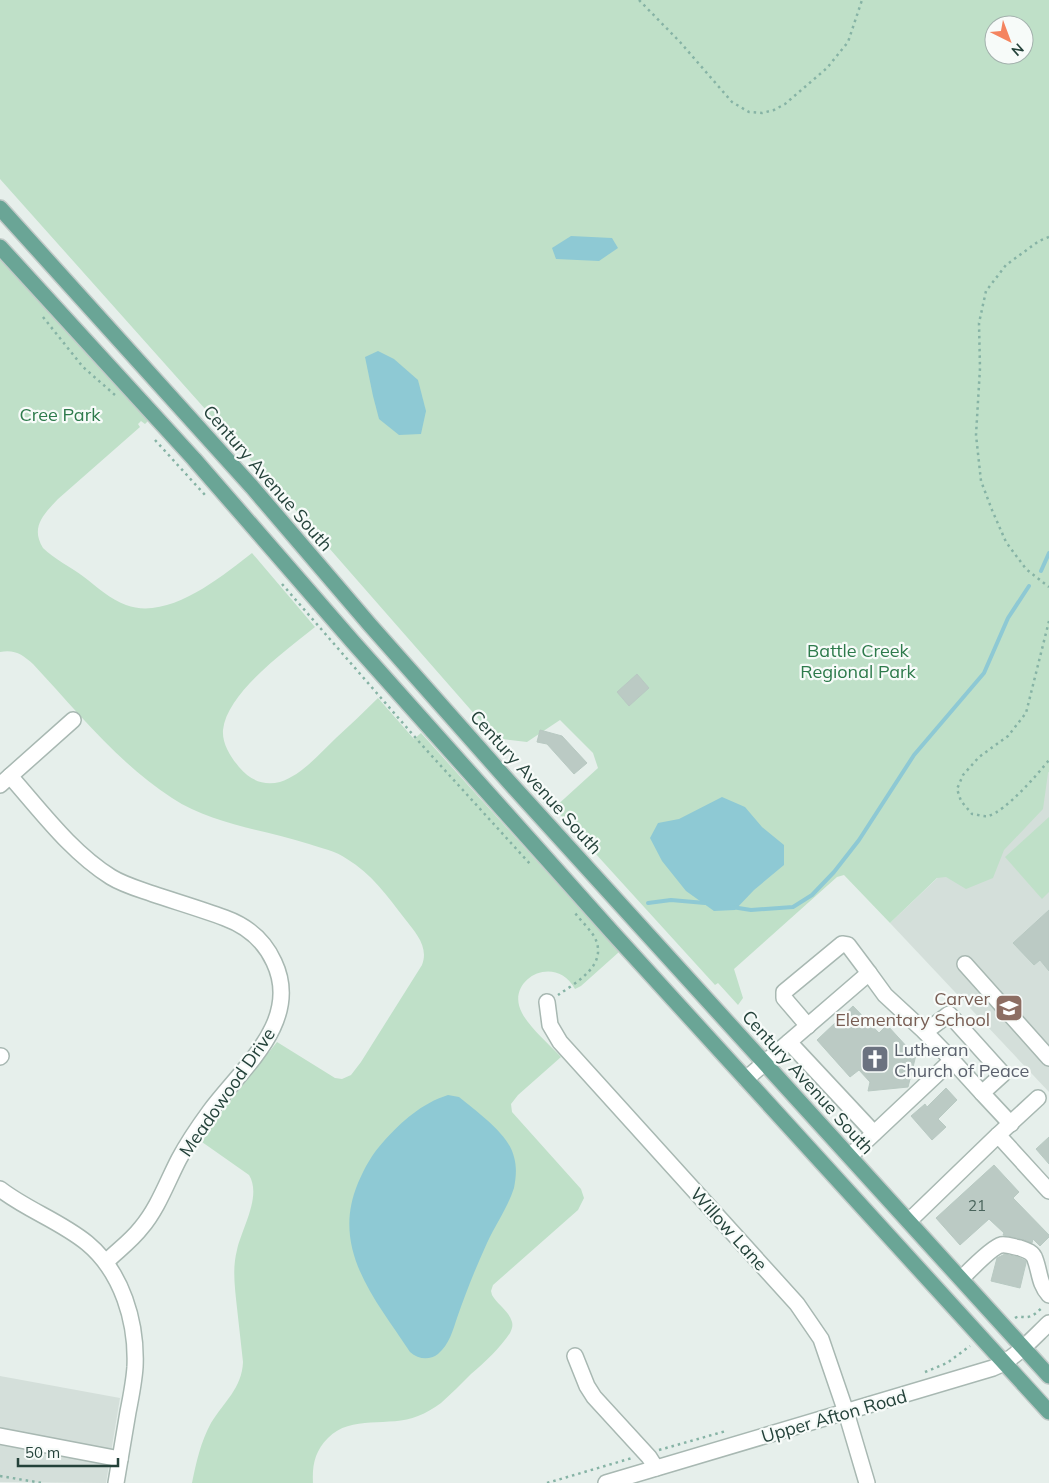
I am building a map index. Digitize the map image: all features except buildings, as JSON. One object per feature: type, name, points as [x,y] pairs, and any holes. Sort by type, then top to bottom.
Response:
[{"type":"main road","name":"Century Avenue South","points":[[0,208],[252,487],[370,625],[510,783],[962,1278],[1049,1376]]},
{"type":"main road","points":[[0,246],[194,459],[498,805],[1049,1412]]},
{"type":"street","points":[[5,781],[73,720]]},
{"type":"street","name":"Meadowood Drive","points":[[5,781],[76,850],[113,878],[226,918],[243,926],[257,936],[269,951],[277,968],[281,987],[280,1006],[274,1026],[266,1041],[195,1132],[151,1214],[140,1230],[106,1262]]},
{"type":"street","points":[[808,1026],[784,998],[784,992],[842,944],[848,945],[885,995],[925,1032],[1011,1124]]},
{"type":"street","points":[[965,964],[1049,1058]]},
{"type":"street","points":[[746,1079],[869,973]]},
{"type":"street","name":"Willow Lane","points":[[547,1002],[550,1026],[560,1042],[797,1304],[821,1340],[868,1483]]},
{"type":"street","points":[[925,1032],[947,1014],[951,1015],[1003,1074],[982,1093]]},
{"type":"street","points":[[788,1042],[874,1133]]},
{"type":"street","points":[[850,1156],[952,1060]]},
{"type":"street","points":[[909,1221],[1038,1098]]},
{"type":"street","points":[[998,1135],[1049,1191]]},
{"type":"street","points":[[0,1189],[25,1206],[71,1231],[88,1244],[106,1262],[118,1283],[127,1305],[134,1339],[135,1367],[116,1483]]},
{"type":"street","points":[[962,1278],[992,1250],[999,1245],[1007,1245],[1026,1250],[1033,1255],[1036,1260],[1040,1281],[1044,1290],[1049,1295]]},
{"type":"street","name":"Upper Afton Road","points":[[606,1483],[988,1370],[1004,1363],[1049,1323]]},
{"type":"street","points":[[575,1356],[587,1386],[594,1397],[646,1454],[656,1468]]},
{"type":"street","points":[[0,1436],[120,1459]]},
{"type":"path","points":[[639,0],[680,42],[732,102],[749,112],[762,113],[774,110],[785,104],[827,68],[848,42],[862,0]]},
{"type":"path","points":[[1049,237],[1039,240],[1006,265],[986,291],[979,323],[980,368],[976,435],[981,481],[1006,542],[1026,569],[1049,587]]},
{"type":"path","points":[[40,314],[83,367],[118,399]]},
{"type":"path","points":[[155,440],[208,498]]},
{"type":"path","points":[[279,581],[421,744],[537,871]]},
{"type":"path","points":[[1049,621],[1026,713],[1008,736],[979,757],[963,775],[957,789],[960,801],[972,814],[987,816],[1005,806],[1035,778],[1049,760]]},
{"type":"path","points":[[547,1002],[580,979],[591,969],[597,959],[598,951],[595,938],[572,910]]},
{"type":"path","points":[[1018,1316],[1027,1317],[1035,1314],[1049,1301]]},
{"type":"path","points":[[926,1372],[947,1363],[963,1350]]},
{"type":"path","points":[[548,1483],[730,1430]]},
{"type":"path","points":[[0,1476],[42,1483]]},
{"type":"shaded area","name":"Carver Elementary School","points":[[1049,772],[1049,1092],[890,923]]},
{"type":"shaded area","points":[[0,1376],[120,1398],[106,1483],[0,1482]]},
{"type":"green space","name":"Battle Creek Regional Park","points":[[0,0],[1049,0],[1049,772],[1043,809],[1004,850],[993,878],[966,889],[946,877],[937,878],[890,923],[844,875],[837,877],[734,969],[743,998],[738,1005],[718,983],[715,985],[554,808],[598,768],[593,753],[560,720],[527,742],[503,739],[491,733],[315,532],[0,179]]},
{"type":"green space","name":"Cree Park","points":[[0,259],[148,421],[145,424],[141,421],[138,424],[140,427],[48,510],[38,527],[39,540],[43,548],[115,600],[126,605],[142,608],[159,607],[193,594],[225,574],[252,553],[315,627],[260,673],[235,701],[227,716],[223,735],[230,755],[239,767],[257,781],[274,783],[288,779],[310,763],[378,698],[414,739],[421,733],[619,952],[581,986],[575,989],[566,978],[556,973],[545,972],[534,975],[526,981],[520,990],[518,1001],[525,1018],[534,1030],[561,1057],[518,1095],[511,1104],[512,1112],[581,1189],[584,1198],[578,1210],[493,1285],[492,1295],[508,1314],[512,1322],[510,1333],[487,1360],[441,1403],[430,1410],[407,1419],[359,1424],[337,1431],[328,1438],[317,1453],[313,1470],[313,1483],[192,1483],[199,1452],[207,1430],[232,1394],[242,1371],[243,1362],[234,1271],[235,1257],[250,1212],[253,1192],[249,1175],[202,1142],[223,1110],[277,1042],[335,1078],[342,1079],[351,1075],[422,965],[424,958],[423,946],[386,894],[356,865],[343,856],[328,850],[221,820],[188,807],[172,798],[116,753],[33,664],[22,655],[14,652],[0,652]]},
{"type":"green space","points":[[1049,817],[1049,892],[1042,899],[1005,857]]},
{"type":"water","points":[[571,236],[612,238],[618,248],[599,261],[556,259],[552,248]]},
{"type":"water","points":[[378,351],[394,359],[418,380],[426,411],[421,434],[399,435],[379,419],[365,357]]},
{"type":"water","points":[[722,797],[745,807],[762,827],[784,845],[784,865],[754,890],[735,910],[714,911],[686,891],[662,861],[650,838],[658,823],[679,819]]},
{"type":"water","points":[[448,1095],[459,1097],[500,1133],[514,1157],[516,1176],[514,1188],[479,1261],[448,1342],[435,1356],[424,1358],[410,1352],[371,1293],[361,1273],[353,1252],[350,1230],[351,1207],[358,1183],[369,1161],[380,1146],[398,1127],[421,1108],[438,1098]]},
{"type":"waterway","points":[[1041,571],[1049,553]]},
{"type":"waterway","points":[[732,907],[751,910],[793,907],[812,895],[834,872],[859,840],[914,755],[984,673],[1008,618],[1029,586]]},
{"type":"waterway","points":[[648,903],[671,900],[705,903]]},
{"type":"place","name":"Carver Elementary School","points":[[1009,1008]]},
{"type":"place","name":"Lutheran Church of Peace","points":[[875,1059]]}]
